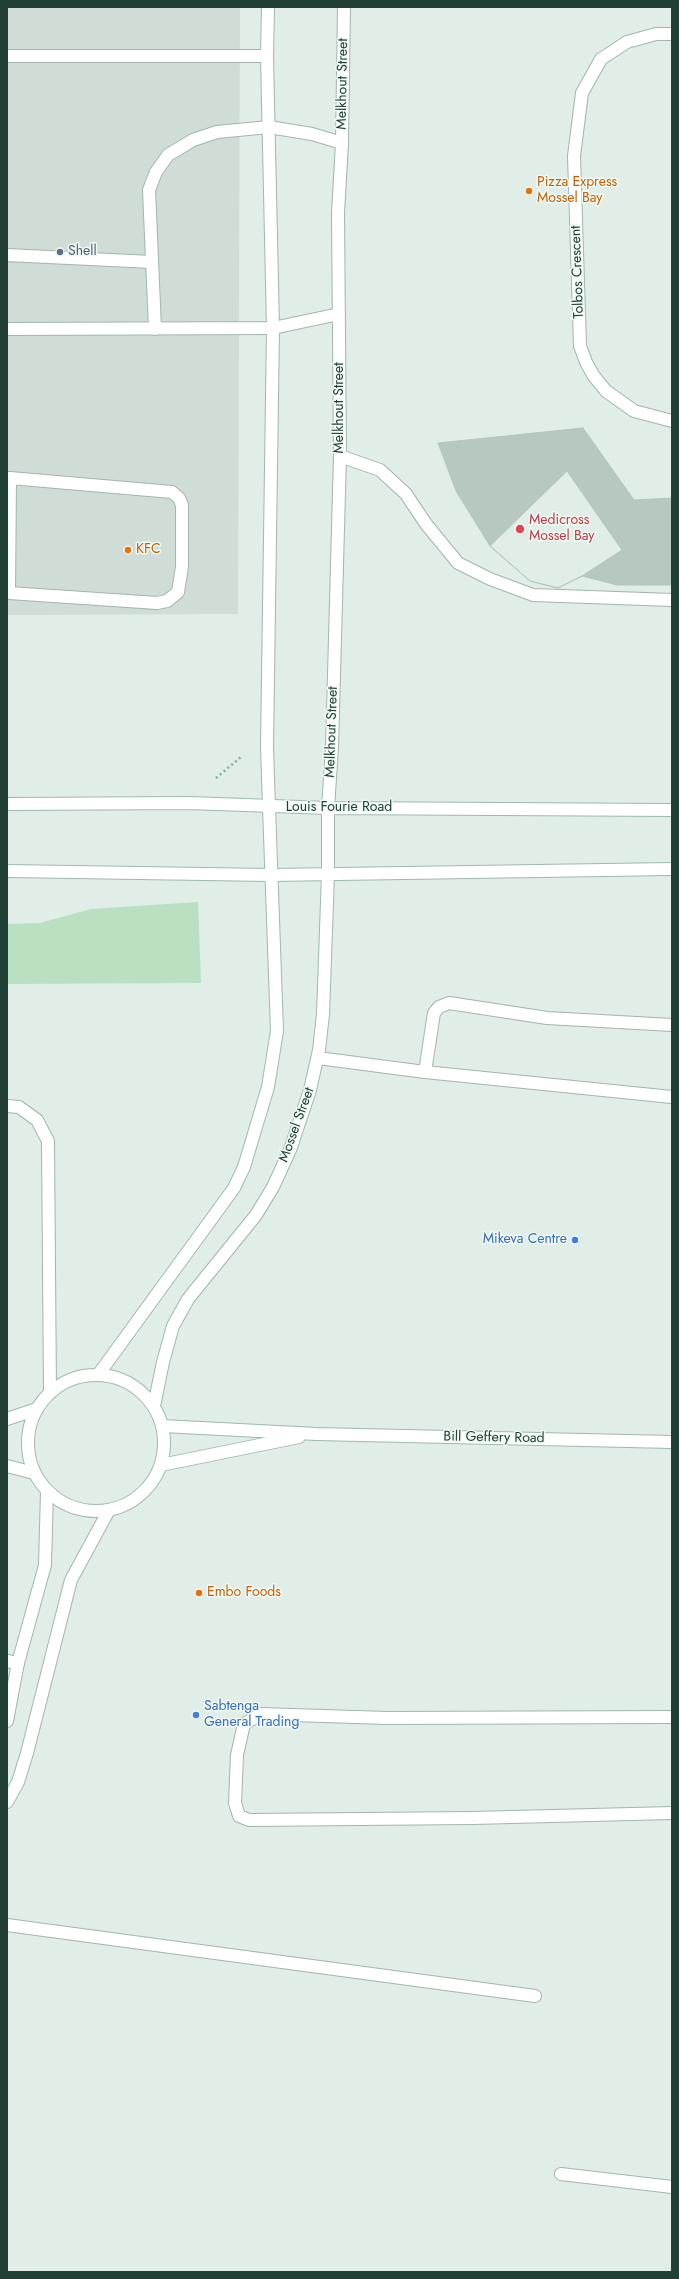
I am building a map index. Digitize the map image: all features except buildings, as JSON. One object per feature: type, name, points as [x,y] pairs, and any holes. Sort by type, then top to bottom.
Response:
[{"type":"street","points":[[98,1375],[234,1188],[244,1167],[268,1087],[277,1031],[268,807],[274,328],[267,56],[268,7]]},
{"type":"street","name":"Melkhout Street","points":[[328,808],[332,739],[340,456],[338,213],[342,144],[344,7]]},
{"type":"street","name":"Tolbos Crescent","points":[[672,34],[656,34],[627,42],[601,59],[582,93],[574,156],[580,346],[593,376],[606,391],[634,411],[672,421]]},
{"type":"street","points":[[7,56],[267,56]]},
{"type":"street","points":[[155,328],[149,190],[156,172],[168,156],[193,140],[217,132],[269,127],[312,134],[342,144]]},
{"type":"street","points":[[7,255],[152,262]]},
{"type":"street","points":[[7,329],[274,328],[339,314]]},
{"type":"street","points":[[340,456],[380,470],[406,494],[426,524],[458,564],[490,579],[533,595],[672,600]]},
{"type":"street","points":[[9,478],[172,492],[179,498],[182,505],[182,567],[178,592],[167,601],[157,603],[8,593],[10,532],[9,478]]},
{"type":"street","name":"Louis Fourie Road","points":[[7,804],[190,803],[328,808],[672,810]]},
{"type":"street","name":"Mossel Street","points":[[154,1406],[163,1362],[173,1326],[188,1299],[256,1215],[273,1187],[290,1150],[308,1098],[318,1058],[322,1014],[328,874],[328,808]]},
{"type":"street","points":[[7,871],[270,875],[672,868]]},
{"type":"street","points":[[425,1072],[434,1013],[439,1006],[449,1003],[547,1018],[672,1025]]},
{"type":"street","points":[[318,1058],[425,1072],[672,1097]]},
{"type":"street","points":[[7,1106],[19,1107],[37,1120],[48,1141],[50,1393]]},
{"type":"street","points":[[98,1375],[124,1380],[136,1387],[154,1406],[163,1426],[165,1448],[161,1465],[153,1482],[141,1495],[126,1505],[109,1510],[87,1511],[65,1504],[47,1491],[34,1473],[28,1451],[29,1429],[37,1409],[50,1393],[72,1379],[98,1375]]},
{"type":"street","points":[[7,1419],[37,1409]]},
{"type":"street","name":"Bill Geffery Road","points":[[163,1426],[316,1434],[672,1442]]},
{"type":"street","name":"Bill Geffery Road","points":[[161,1465],[316,1434]]},
{"type":"street","points":[[7,1466],[34,1473]]},
{"type":"street","points":[[7,1721],[13,1662],[45,1565],[47,1491]]},
{"type":"street","points":[[7,1802],[18,1782],[28,1753],[71,1580],[109,1510]]},
{"type":"street","points":[[672,1717],[387,1718],[261,1714],[244,1724],[237,1756],[235,1803],[239,1816],[249,1820],[472,1818],[672,1813]]},
{"type":"street","points":[[7,1925],[535,1996]]},
{"type":"street","points":[[561,2174],[672,2187]]},
{"type":"path","points":[[214,779],[236,762],[268,729]]},
{"type":"shaded area","points":[[7,7],[240,7],[238,614],[7,615]]},
{"type":"green space","points":[[198,902],[201,983],[7,984],[7,924],[40,923],[91,909]]},
{"type":"place","name":"Pizza Express Mossel Bay","points":[[529,191]]},
{"type":"place","name":"Shell","points":[[60,252]]},
{"type":"place","name":"Medicross Mossel Bay","points":[[520,529]]},
{"type":"place","name":"KFC","points":[[128,550]]},
{"type":"place","name":"Mikeva Centre","points":[[575,1240]]},
{"type":"place","name":"Embo Foods","points":[[199,1593]]},
{"type":"place","name":"Sabtenga General Trading","points":[[196,1715]]}]
